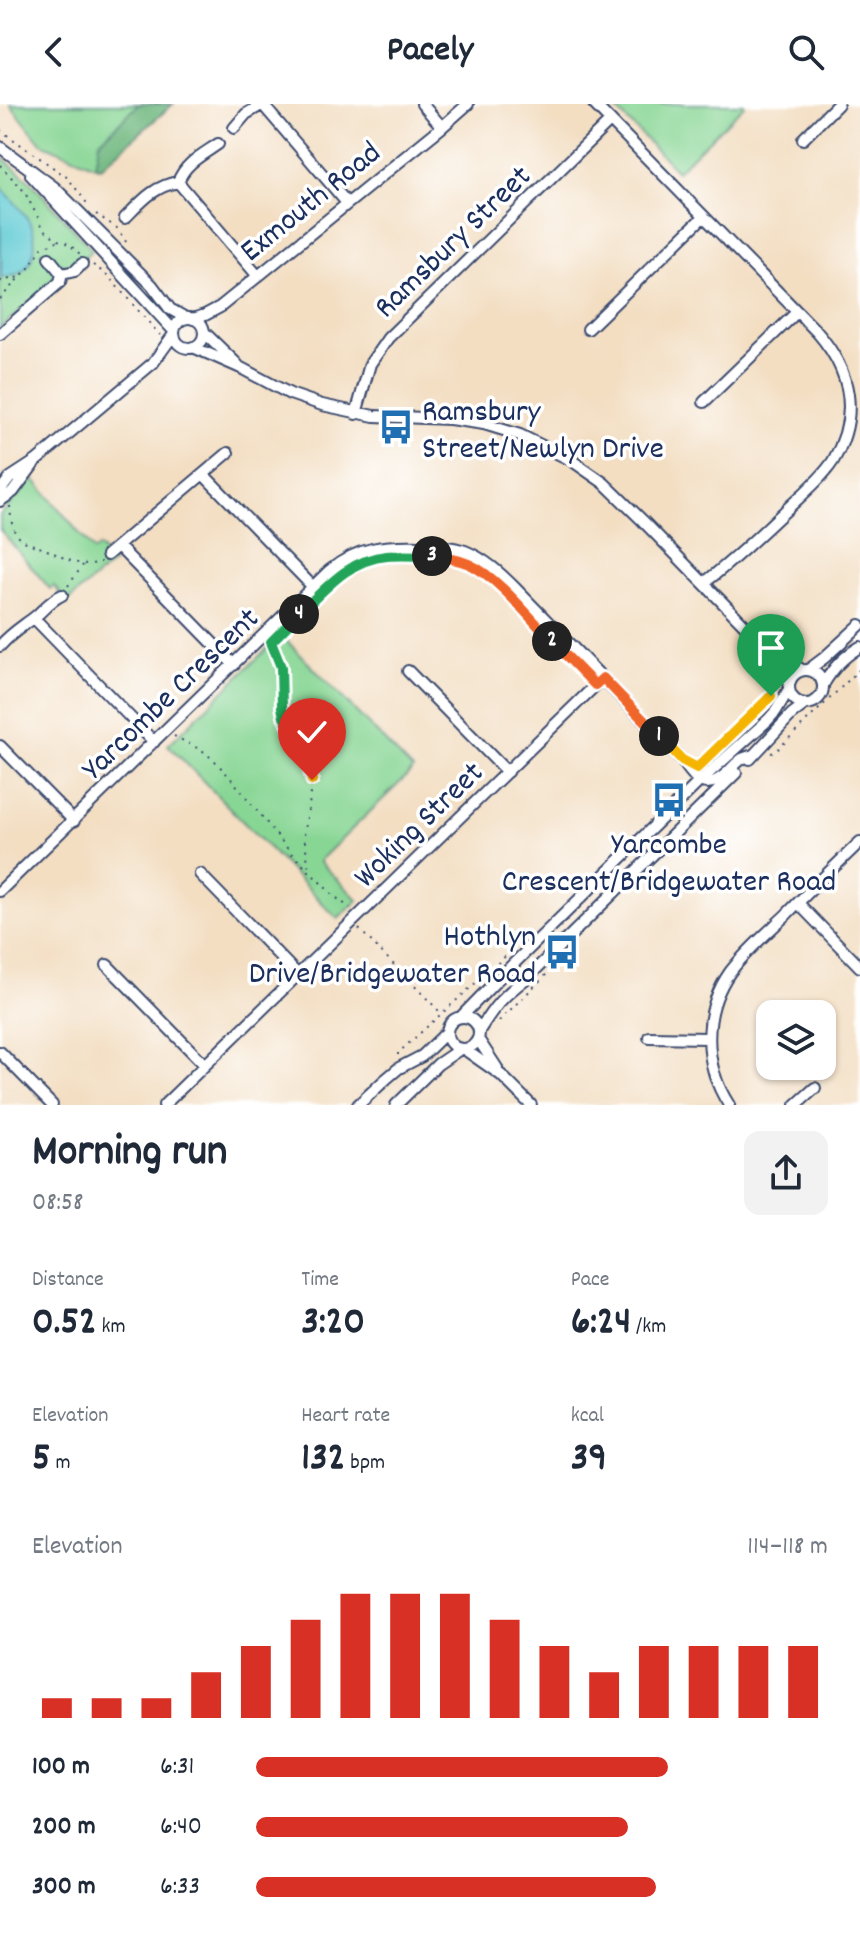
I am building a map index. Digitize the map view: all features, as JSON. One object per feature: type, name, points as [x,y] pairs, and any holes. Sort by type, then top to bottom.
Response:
[{"type":"street","points":[[422,104],[442,127]]},
{"type":"street","name":"Exmouth Road","points":[[190,318],[220,307],[468,104]]},
{"type":"street","points":[[594,104],[829,347],[839,361],[855,413],[827,469],[707,586]]},
{"type":"street","points":[[803,139],[838,104]]},
{"type":"street","points":[[234,128],[246,114],[263,105],[347,203]]},
{"type":"street","name":"Ramsbury Street","points":[[356,414],[370,364],[388,338],[610,121]]},
{"type":"street","points":[[178,182],[189,164],[218,144]]},
{"type":"street","points":[[3,150],[54,187],[152,285],[170,309],[198,321],[241,368]]},
{"type":"street","points":[[3,150],[35,179],[174,332],[177,342],[241,368],[290,394],[322,405],[356,414],[476,422],[514,433],[554,450],[587,470],[617,495],[767,648],[818,675],[823,685]]},
{"type":"street","points":[[125,218],[155,190],[178,182]]},
{"type":"street","points":[[178,182],[257,275]]},
{"type":"street","points":[[588,329],[703,217]]},
{"type":"street","points":[[49,258],[62,274]]},
{"type":"street","points":[[62,274],[75,271],[84,262]]},
{"type":"street","points":[[0,334],[57,285],[62,274]]},
{"type":"street","name":"Exmouth Road","points":[[204,330],[220,307]]},
{"type":"street","points":[[704,402],[797,312]]},
{"type":"street","points":[[3,496],[10,478],[36,461],[153,363],[178,323],[190,318]]},
{"type":"street","points":[[153,363],[201,342],[204,330]]},
{"type":"street","points":[[107,555],[228,453]]},
{"type":"street","points":[[203,474],[313,587]]},
{"type":"street","points":[[118,546],[234,665]]},
{"type":"street","name":"Yarcombe Crescent","points":[[0,891],[338,564],[373,548],[442,547],[466,552],[488,564],[603,678],[700,781]]},
{"type":"street","points":[[0,646],[16,629],[62,595]]},
{"type":"street","points":[[29,621],[154,742]]},
{"type":"street","points":[[358,1105],[399,1068],[422,1056],[447,1032],[451,1022],[461,1017],[711,770],[768,720],[783,701],[785,687],[795,674],[824,658],[860,625]]},
{"type":"street","points":[[396,1105],[440,1062],[472,1046],[503,996],[533,972],[792,714],[818,699],[834,666],[860,647]]},
{"type":"street","points":[[767,648],[785,687],[796,701],[805,704]]},
{"type":"street","points":[[408,671],[507,772]]},
{"type":"street","name":"Woking Street","points":[[164,1105],[603,678]]},
{"type":"street","points":[[0,746],[74,821]]},
{"type":"street","points":[[700,781],[716,783],[741,760],[754,755]]},
{"type":"street","name":"Yarcombe Crescent","points":[[682,760],[697,768],[711,770]]},
{"type":"street","points":[[729,1105],[720,1092],[711,1062],[708,1038],[714,1002],[730,973],[750,950],[860,842]]},
{"type":"street","points":[[200,874],[298,975]]},
{"type":"street","points":[[798,903],[860,967]]},
{"type":"street","points":[[107,965],[205,1065]]},
{"type":"street","points":[[461,1017],[471,1019],[482,1033],[501,1075]]},
{"type":"street","points":[[447,1032],[449,1041],[456,1048],[501,1075],[531,1105]]},
{"type":"street","points":[[649,1037],[708,1038]]},
{"type":"street","points":[[0,1052],[52,1105]]},
{"type":"street","points":[[796,1105],[815,1088]]},
{"type":"path","points":[[0,165],[24,191],[44,229],[58,240],[42,248],[29,268],[0,299]]},
{"type":"path","points":[[84,262],[107,275],[154,326],[167,345]]},
{"type":"path","points":[[0,281],[20,277]]},
{"type":"path","points":[[3,496],[19,537],[65,560],[83,564],[100,563],[107,555]]},
{"type":"path","points":[[62,595],[83,564]]},
{"type":"path","points":[[271,642],[281,667],[284,717],[311,771],[304,835],[309,870]]},
{"type":"path","points":[[775,752],[860,669]]},
{"type":"path","points":[[697,768],[785,687]]},
{"type":"path","points":[[173,737],[203,751],[215,761],[281,843],[334,896],[351,908]]},
{"type":"path","points":[[356,926],[441,1014]]},
{"type":"path","points":[[398,1053],[507,952]]},
{"type":"path","points":[[482,1033],[556,965]]},
{"type":"green space","points":[[10,104],[173,104],[101,167],[41,143]]},
{"type":"green space","points":[[139,104],[173,104],[101,167],[95,166],[99,142]]},
{"type":"green space","points":[[611,104],[744,104],[744,106],[677,171]]},
{"type":"green space","points":[[0,156],[30,181],[92,250],[73,265],[59,264],[53,270],[52,284],[0,328]]},
{"type":"green space","points":[[34,479],[94,551],[99,547],[113,563],[67,602],[54,586],[50,589],[0,530],[0,515]]},
{"type":"green space","points":[[281,635],[413,770],[319,861],[358,900],[338,919],[168,745]]},
{"type":"water","points":[[0,186],[29,221],[35,242],[33,256],[26,268],[18,274],[1,278]]},
{"type":"place","name":"Ramsbury Street/Newlyn Drive","points":[[396,427]]},
{"type":"place","name":"Yarcombe Crescent/Bridgewater Road","points":[[669,800]]},
{"type":"place","name":"Hothlyn Drive/Bridgewater Road","points":[[562,952]]},
{"type":"route","points":[[312,780],[308,762],[284,717],[281,667],[271,642],[344,572],[363,561],[376,558],[446,557],[478,569],[595,685],[603,678],[682,760],[697,768],[771,696]]}]
